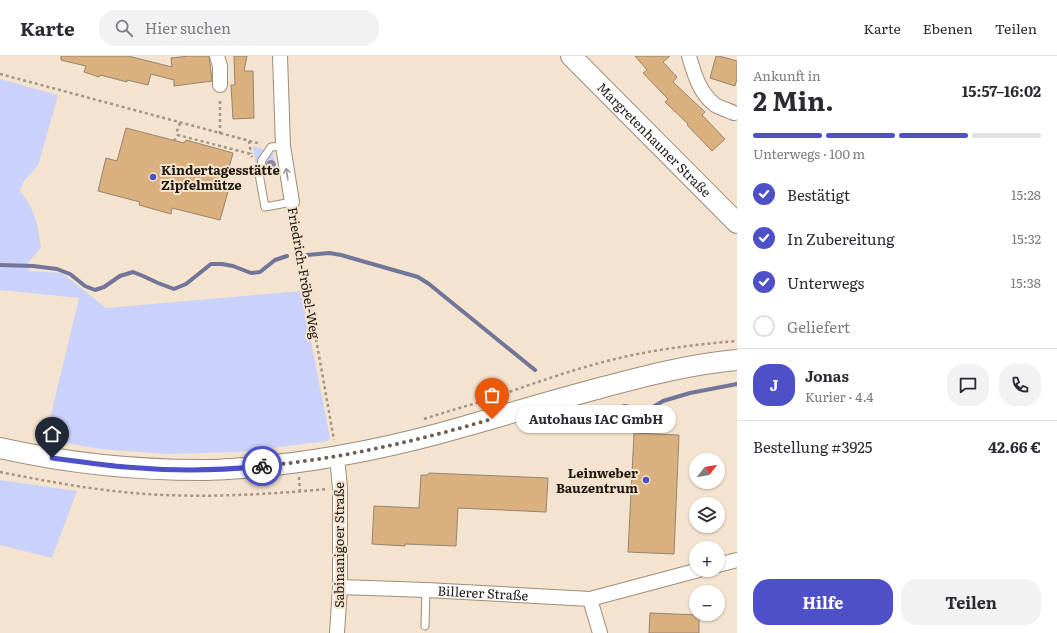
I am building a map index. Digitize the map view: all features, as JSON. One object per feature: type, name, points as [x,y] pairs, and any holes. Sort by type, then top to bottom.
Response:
[{"type":"main road","name":"Margretenhauner Straße","points":[[571,56],[737,223]]},
{"type":"main road","points":[[0,448],[52,458],[125,467],[156,469],[203,470],[248,468],[299,463],[337,446],[377,449],[465,427],[547,402],[652,374],[737,360]]},
{"type":"street","points":[[217,56],[220,66],[220,85]]},
{"type":"street","name":"Friedrich-Fröbel-Weg","points":[[280,56],[277,146],[292,202]]},
{"type":"street","points":[[689,56],[698,84],[708,98],[715,105],[734,113]]},
{"type":"street","name":"Sabinanigoer Straße","points":[[337,446],[340,488],[340,587],[337,633]]},
{"type":"street","points":[[725,563],[737,560]]},
{"type":"street","name":"Billerer Straße","points":[[340,587],[590,599],[689,573]]},
{"type":"street","points":[[590,599],[600,633]]},
{"type":"lane","points":[[277,146],[262,160],[259,174],[266,207],[292,202]]},
{"type":"lane","points":[[425,626],[426,590]]},
{"type":"path","points":[[0,74],[220,134],[277,146]]},
{"type":"path","points":[[220,85],[220,134]]},
{"type":"path","points":[[174,141],[178,135],[180,123]]},
{"type":"path","points":[[178,135],[251,154]]},
{"type":"path","points":[[249,141],[255,174],[259,174]]},
{"type":"path","name":"Friedrich-Fröbel-Weg","points":[[292,202],[337,446]]},
{"type":"path","points":[[423,419],[596,364],[640,354],[688,346],[737,341]]},
{"type":"path","points":[[299,463],[300,492]]},
{"type":"path","points":[[0,472],[90,488],[151,494],[214,495],[300,492],[340,488]]},
{"type":"shaded area","points":[[0,79],[58,95],[39,163],[25,180],[20,191],[29,204],[35,218],[41,248],[28,263],[29,271],[62,273],[106,308],[301,291],[330,438],[328,441],[238,452],[168,454],[100,449],[45,439],[79,298],[0,290]]},
{"type":"shaded area","points":[[253,146],[263,149],[256,170]]},
{"type":"shaded area","points":[[273,153],[276,168],[265,170],[267,160]]},
{"type":"shaded area","points":[[0,480],[77,491],[52,558],[0,545]]},
{"type":"building","points":[[61,56],[128,56],[172,67],[171,58],[209,56],[212,81],[174,86],[174,80],[151,74],[148,85],[127,80],[127,82],[100,75],[99,77],[84,72],[86,66],[61,60]]},
{"type":"building","points":[[234,56],[247,56],[244,71],[253,71],[254,118],[233,119],[231,85],[235,85]]},
{"type":"building","points":[[635,56],[670,56],[663,62],[677,77],[673,82],[705,112],[702,115],[725,139],[712,151],[687,125],[688,124],[665,102],[668,99],[643,73],[647,70]]},
{"type":"building","points":[[716,56],[737,61],[737,79],[735,86],[710,78]]},
{"type":"building","points":[[126,128],[184,143],[186,140],[233,153],[224,186],[229,188],[220,220],[172,208],[171,214],[139,205],[140,202],[98,191],[106,158],[117,161]]},
{"type":"building","points":[[634,433],[679,435],[674,554],[628,552]]},
{"type":"building","points":[[429,473],[548,478],[546,512],[458,508],[456,546],[405,544],[405,546],[372,544],[374,506],[419,508],[421,475],[428,475]]},
{"type":"building","points":[[650,613],[689,615],[689,621],[699,621],[699,633],[649,633]]},
{"type":"waterway","points":[[307,255],[329,253],[341,255],[418,277],[429,284],[535,370]]},
{"type":"waterway","points":[[0,265],[33,266],[57,269],[70,274],[85,286],[95,290],[104,287],[120,276],[133,272],[174,289],[186,284],[211,264],[233,266],[251,273],[260,272],[275,260],[287,256]]},
{"type":"waterway","points":[[597,416],[609,415],[624,406],[648,410],[663,401],[690,393],[737,384]]},
{"type":"way so far","points":[[262,466],[299,463],[377,449],[492,419]]},
{"type":"place","name":"Kindertagesstätte Zipfelmütze","points":[[153,177]]},
{"type":"place","name":"Autohaus IAC GmbH","points":[[492,419]]},
{"type":"place","name":"Leinweber Bauzentrum","points":[[646,480]]},
{"type":"route","points":[[52,458],[125,467],[164,469],[203,470],[262,466]]}]
